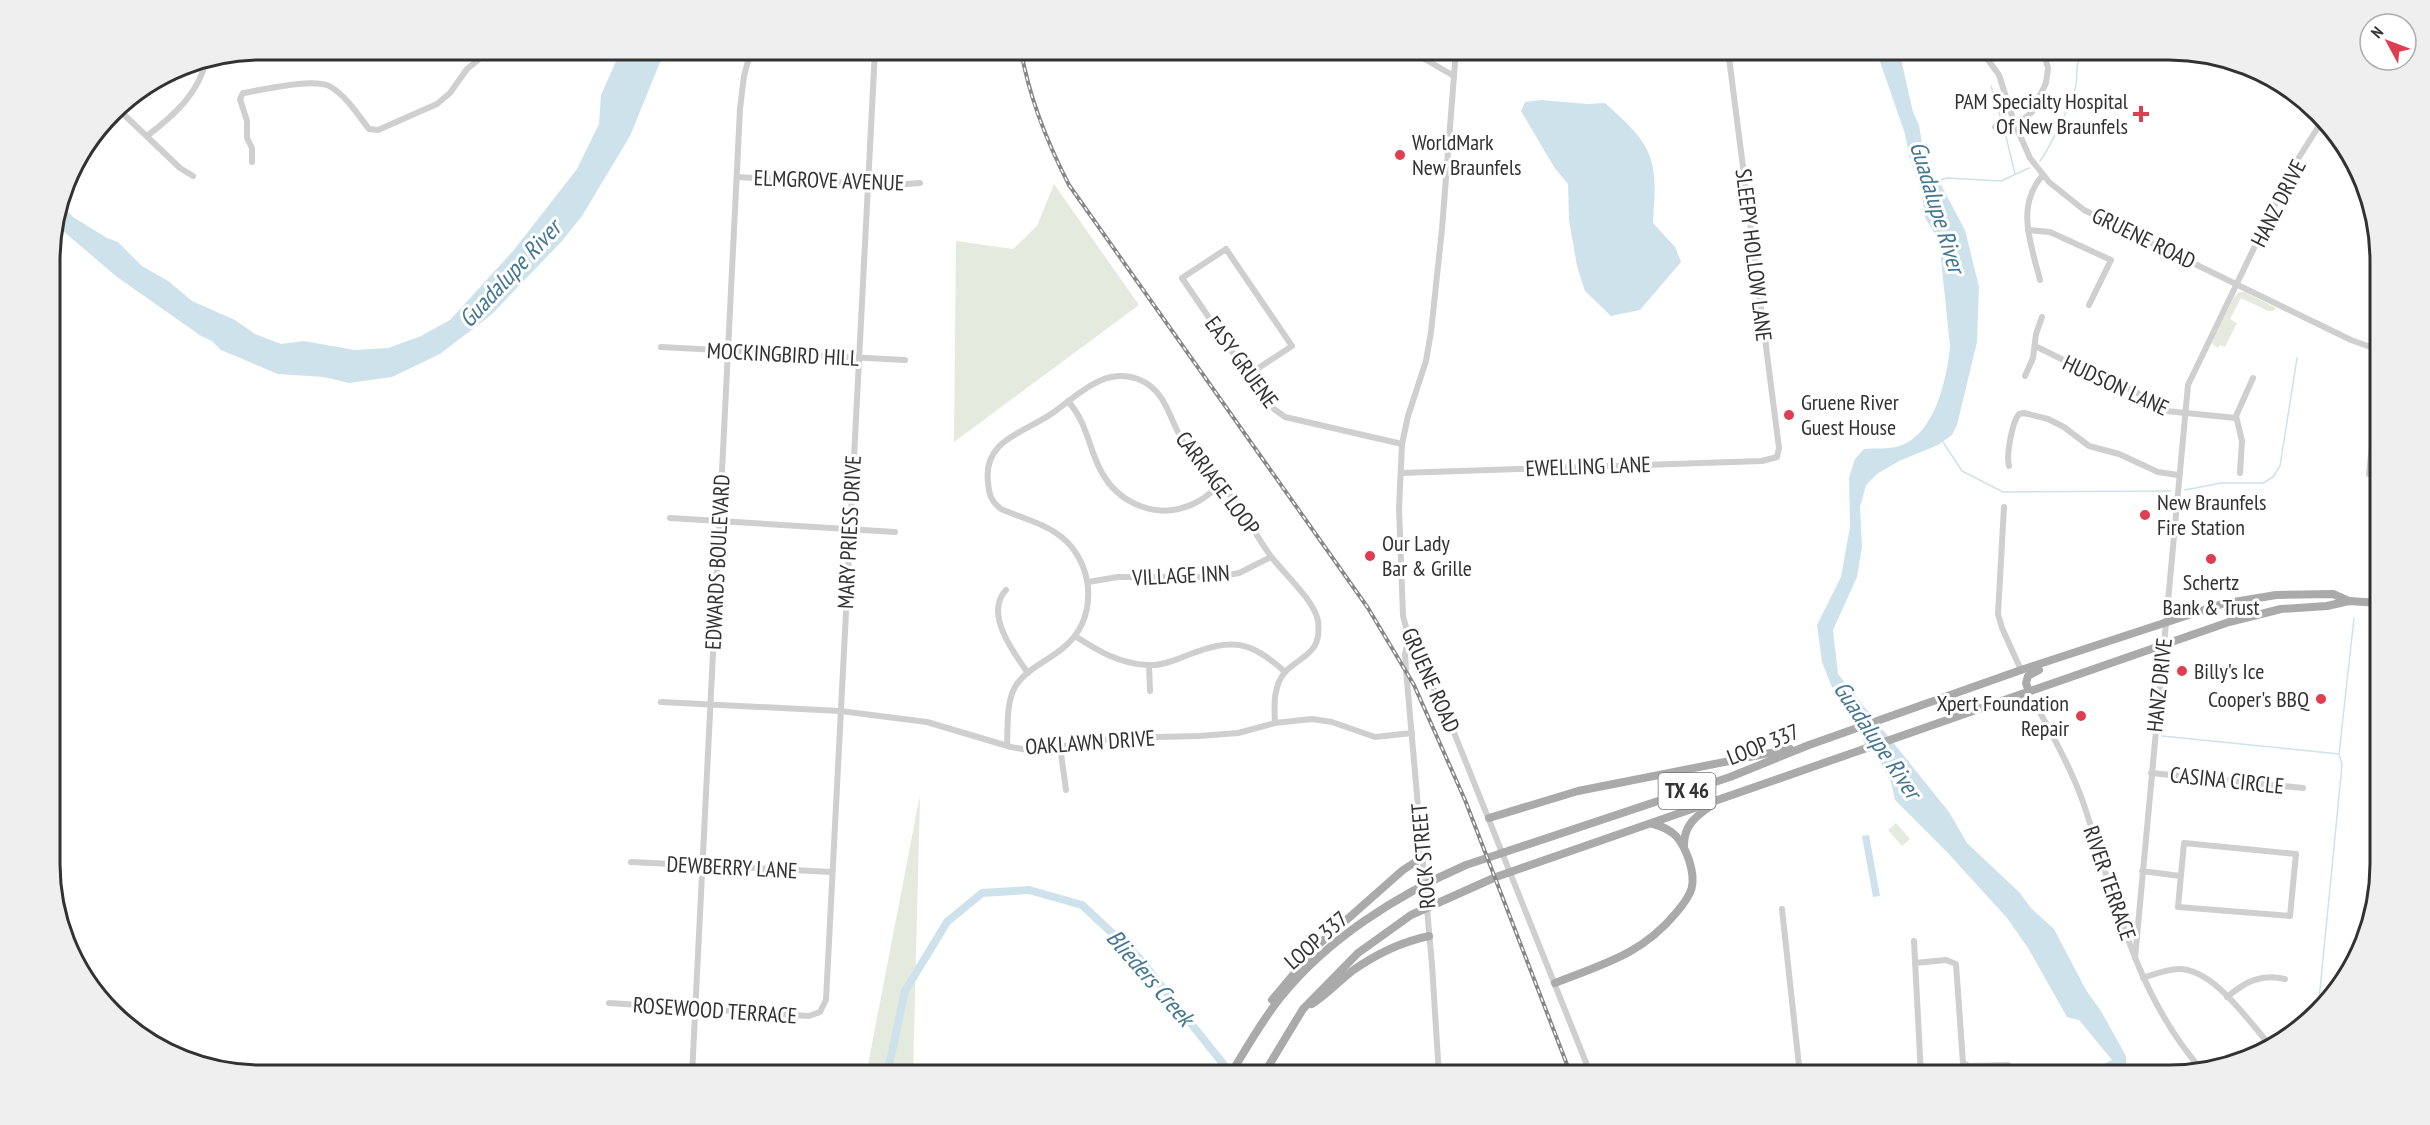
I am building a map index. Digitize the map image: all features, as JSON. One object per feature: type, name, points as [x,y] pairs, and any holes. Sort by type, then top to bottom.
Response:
[{"type":"main road","name":"LOOP 337","points":[[1236,1065],[1264,1020],[1296,979],[1350,930],[1434,879],[1466,865],[1731,777],[1845,732],[2185,615],[2222,604],[2276,595],[2333,594],[2349,601]]},
{"type":"main road","name":"LOOP 337","points":[[1269,1065],[1303,1009],[1358,953],[1411,915],[1496,877],[2229,622],[2264,613],[2327,606],[2349,601],[2370,602]]},
{"type":"main road","points":[[2168,604],[2175,611],[2185,615]]},
{"type":"main road","points":[[2029,692],[2026,683],[2030,674],[2073,658],[2080,651]]},
{"type":"main road","points":[[2037,707],[2037,693],[2041,687]]},
{"type":"main road","points":[[1975,710],[1981,711],[2023,697],[2031,700],[2037,707]]},
{"type":"main road","points":[[1489,818],[1578,791],[1809,745]]},
{"type":"main road","points":[[1683,845],[1685,830],[1689,824],[1721,799]]},
{"type":"main road","points":[[1555,983],[1627,954],[1653,938],[1692,891],[1692,870],[1683,845],[1668,828],[1652,824]]},
{"type":"main road","points":[[1245,1049],[1265,1011],[1285,982],[1318,945],[1403,870],[1423,857]]},
{"type":"main road","points":[[1303,1009],[1378,955],[1404,942],[1429,936]]},
{"type":"street","points":[[252,162],[252,148],[247,138],[247,121],[240,99],[243,93],[282,85],[326,85],[342,96],[369,129],[378,130],[418,114],[442,101],[466,69],[477,60]]},
{"type":"street","name":"EDWARDS BOULEVARD","points":[[693,1065],[741,95],[749,60]]},
{"type":"street","name":"MARY PRIESS DRIVE","points":[[820,1012],[826,1000],[874,60]]},
{"type":"street","points":[[1426,60],[1454,76]]},
{"type":"street","name":"GRUENE ROAD","points":[[1455,60],[1442,229],[1431,332],[1426,361],[1408,416],[1402,444],[1399,508],[1403,607],[1409,638],[1449,720],[1587,1065]]},
{"type":"street","name":"SLEEPY HOLLOW LANE","points":[[1729,60],[1779,448],[1775,459]]},
{"type":"street","name":"GRUENE ROAD","points":[[1990,60],[1999,75],[2025,148],[2043,175],[2067,198],[2084,210],[2351,340],[2370,347]]},
{"type":"street","points":[[1995,127],[2030,115],[2046,83],[2048,68],[2046,60]]},
{"type":"street","points":[[147,136],[184,104],[203,69]]},
{"type":"street","points":[[124,114],[180,168],[193,176]]},
{"type":"street","name":"HANZ DRIVE","points":[[2135,957],[2178,475],[2190,379],[2288,178],[2320,129]]},
{"type":"street","points":[[2040,280],[2028,230],[2026,205],[2031,190],[2043,175]]},
{"type":"street","name":"ELMGROVE AVENUE","points":[[737,177],[893,185],[920,183]]},
{"type":"street","points":[[2028,230],[2050,232],[2111,260],[2089,305]]},
{"type":"street","name":"EASY GRUENE","points":[[1248,375],[1292,346],[1226,249],[1182,278],[1248,375],[1274,409],[1285,417],[1402,444]]},
{"type":"street","points":[[2025,376],[2033,358],[2036,331],[2042,316]]},
{"type":"street","name":"HUDSON LANE","points":[[2035,346],[2090,373],[2134,391],[2162,410],[2236,418]]},
{"type":"street","name":"MOCKINGBIRD HILL","points":[[661,347],[905,360]]},
{"type":"street","name":"CARRIAGE LOOP","points":[[1075,636],[1088,609],[1088,582],[1079,559],[1068,542],[1055,532],[1001,509],[995,504],[989,494],[987,472],[994,450],[1005,441],[1040,421],[1093,383],[1108,377],[1123,376],[1148,384],[1163,399],[1184,443],[1238,505],[1271,557],[1310,603],[1318,619],[1319,634],[1316,646],[1308,656],[1286,672],[1277,688],[1274,699],[1275,723]]},
{"type":"street","points":[[2240,473],[2242,441],[2236,418],[2253,378]]},
{"type":"street","points":[[1068,401],[1087,430],[1104,477],[1121,496],[1132,503],[1148,509],[1173,510],[1195,503],[1221,484]]},
{"type":"street","points":[[2009,466],[2008,456],[2015,420],[2017,415],[2024,413],[2044,417],[2062,426],[2089,446],[2119,454],[2158,472],[2178,475]]},
{"type":"street","name":"EWELLING LANE","points":[[1401,473],[1775,459]]},
{"type":"street","points":[[2369,474],[2370,465]]},
{"type":"street","points":[[2004,507],[1998,614],[2021,670]]},
{"type":"street","points":[[670,518],[895,532]]},
{"type":"street","name":"VILLAGE INN","points":[[1088,582],[1119,577],[1218,577],[1239,573],[1271,557]]},
{"type":"street","points":[[1006,590],[1000,597],[997,608],[1001,625],[1014,653],[1028,673]]},
{"type":"street","points":[[1007,745],[1009,707],[1016,685],[1075,636],[1098,652],[1119,661],[1149,665],[1174,661],[1214,645],[1234,644],[1252,648],[1270,658],[1286,672]]},
{"type":"street","name":"ROCK STREET","points":[[1409,638],[1405,654],[1423,857],[1437,1065]]},
{"type":"street","points":[[1149,665],[1150,691]]},
{"type":"street","name":"RIVER TERRACE","points":[[2029,692],[2082,800],[2143,978],[2166,1024],[2196,1063]]},
{"type":"street","name":"OAKLAWN DRIVE","points":[[661,702],[840,711],[927,722],[1034,751],[1116,738],[1238,733],[1275,723],[1312,719],[1332,722],[1376,737],[1412,733]]},
{"type":"street","points":[[1060,746],[1066,790]]},
{"type":"street","name":"CASINA CIRCLE","points":[[2151,773],[2303,788]]},
{"type":"street","points":[[2184,843],[2296,854],[2290,916],[2178,907],[2180,876],[2184,843]]},
{"type":"street","name":"DEWBERRY LANE","points":[[631,862],[832,872]]},
{"type":"street","points":[[2142,871],[2180,876]]},
{"type":"street","points":[[1782,909],[1799,1065]]},
{"type":"street","points":[[1914,941],[1920,1065]]},
{"type":"street","points":[[1915,963],[1946,960],[1956,964],[1963,1063],[1967,1065]]},
{"type":"street","points":[[2143,978],[2169,969],[2189,970],[2207,978],[2266,1040]]},
{"type":"street","points":[[2227,997],[2251,980],[2274,976],[2285,979]]},
{"type":"street","name":"ROSEWOOD TERRACE","points":[[609,1003],[809,1016],[820,1012]]},
{"type":"shaded area","points":[[1054,184],[1139,305],[954,442],[956,241],[1013,249],[1037,226]]},
{"type":"shaded area","points":[[2239,292],[2245,292],[2276,308],[2268,311],[2241,298],[2230,319],[2237,323],[2225,347],[2220,345],[2218,348],[2212,342],[2234,297]]},
{"type":"shaded area","points":[[920,795],[913,1065],[868,1065]]},
{"type":"shaded area","points":[[1896,823],[1910,839],[1902,846],[1888,830]]},
{"type":"water","name":"Guadalupe River","points":[[617,60],[661,60],[630,136],[582,216],[562,241],[491,315],[440,354],[392,377],[349,383],[324,377],[278,374],[221,350],[212,341],[201,336],[117,277],[63,231],[67,210],[73,217],[107,238],[118,242],[142,266],[168,281],[192,301],[235,320],[255,334],[281,344],[304,341],[354,350],[388,348],[421,336],[450,320],[513,251],[577,169],[599,124],[601,95]]},
{"type":"water","name":"Guadalupe River","points":[[1879,60],[1901,60],[1913,112],[1919,125],[1923,150],[1933,179],[1941,185],[1965,230],[1979,287],[1977,342],[1957,425],[1952,435],[1938,445],[1899,461],[1877,474],[1866,485],[1860,507],[1862,547],[1857,577],[1833,630],[1838,674],[1949,812],[1967,843],[2054,929],[2086,990],[2101,1011],[2126,1056],[2126,1065],[2105,1065],[2112,1060],[2079,1020],[2067,1017],[2028,948],[2007,918],[1947,852],[1895,800],[1891,782],[1877,756],[1864,743],[1860,730],[1831,685],[1822,662],[1817,625],[1841,577],[1850,527],[1849,478],[1855,459],[1864,449],[1896,447],[1909,441],[1920,432],[1936,406],[1946,375],[1950,346],[1939,240],[1925,218],[1922,194],[1909,155],[1905,134]]},
{"type":"water","points":[[1541,100],[1605,103],[1635,132],[1648,152],[1654,178],[1653,223],[1675,247],[1681,262],[1640,310],[1611,316],[1585,291],[1577,266],[1569,220],[1568,184],[1554,167],[1521,111],[1525,102]]},
{"type":"water","points":[[1869,835],[1880,896],[1873,897],[1862,836]]},
{"type":"waterway","points":[[2040,161],[2071,101],[2076,85],[2079,60]]},
{"type":"waterway","points":[[1991,86],[2001,119]]},
{"type":"waterway","points":[[2004,128],[2015,174]]},
{"type":"waterway","name":"Guadalupe River","points":[[1935,181],[1947,178],[2001,181],[2029,168]]},
{"type":"waterway","points":[[2185,490],[2221,483],[2263,483],[2273,477],[2280,466],[2297,358]]},
{"type":"waterway","points":[[1943,442],[1962,471],[2003,492],[2171,491]]},
{"type":"waterway","points":[[2339,754],[2354,618]]},
{"type":"waterway","points":[[2162,736],[2339,754],[2342,765],[2319,996]]},
{"type":"waterway","name":"Blieders Creek","points":[[889,1065],[905,991],[947,922],[982,893],[1029,890],[1082,905],[1139,958],[1224,1065]]},
{"type":"railway","points":[[1023,60],[1040,119],[1069,185],[1368,608],[1414,685],[1465,800],[1567,1065]]},
{"type":"place","name":"PAM Specialty Hospital Of New Braunfels","points":[[2141,114]]},
{"type":"place","name":"WorldMark New Braunfels","points":[[1400,155]]},
{"type":"place","name":"Gruene River Guest House","points":[[1789,415]]},
{"type":"place","name":"New Braunfels Fire Station","points":[[2145,515]]},
{"type":"place","name":"Our Lady Bar & Grille","points":[[1370,556]]},
{"type":"place","name":"Schertz Bank & Trust","points":[[2211,559]]},
{"type":"place","name":"Billy's Ice","points":[[2182,671]]},
{"type":"place","name":"Cooper's BBQ","points":[[2321,699]]},
{"type":"place","name":"Xpert Foundation Repair","points":[[2081,716]]}]
